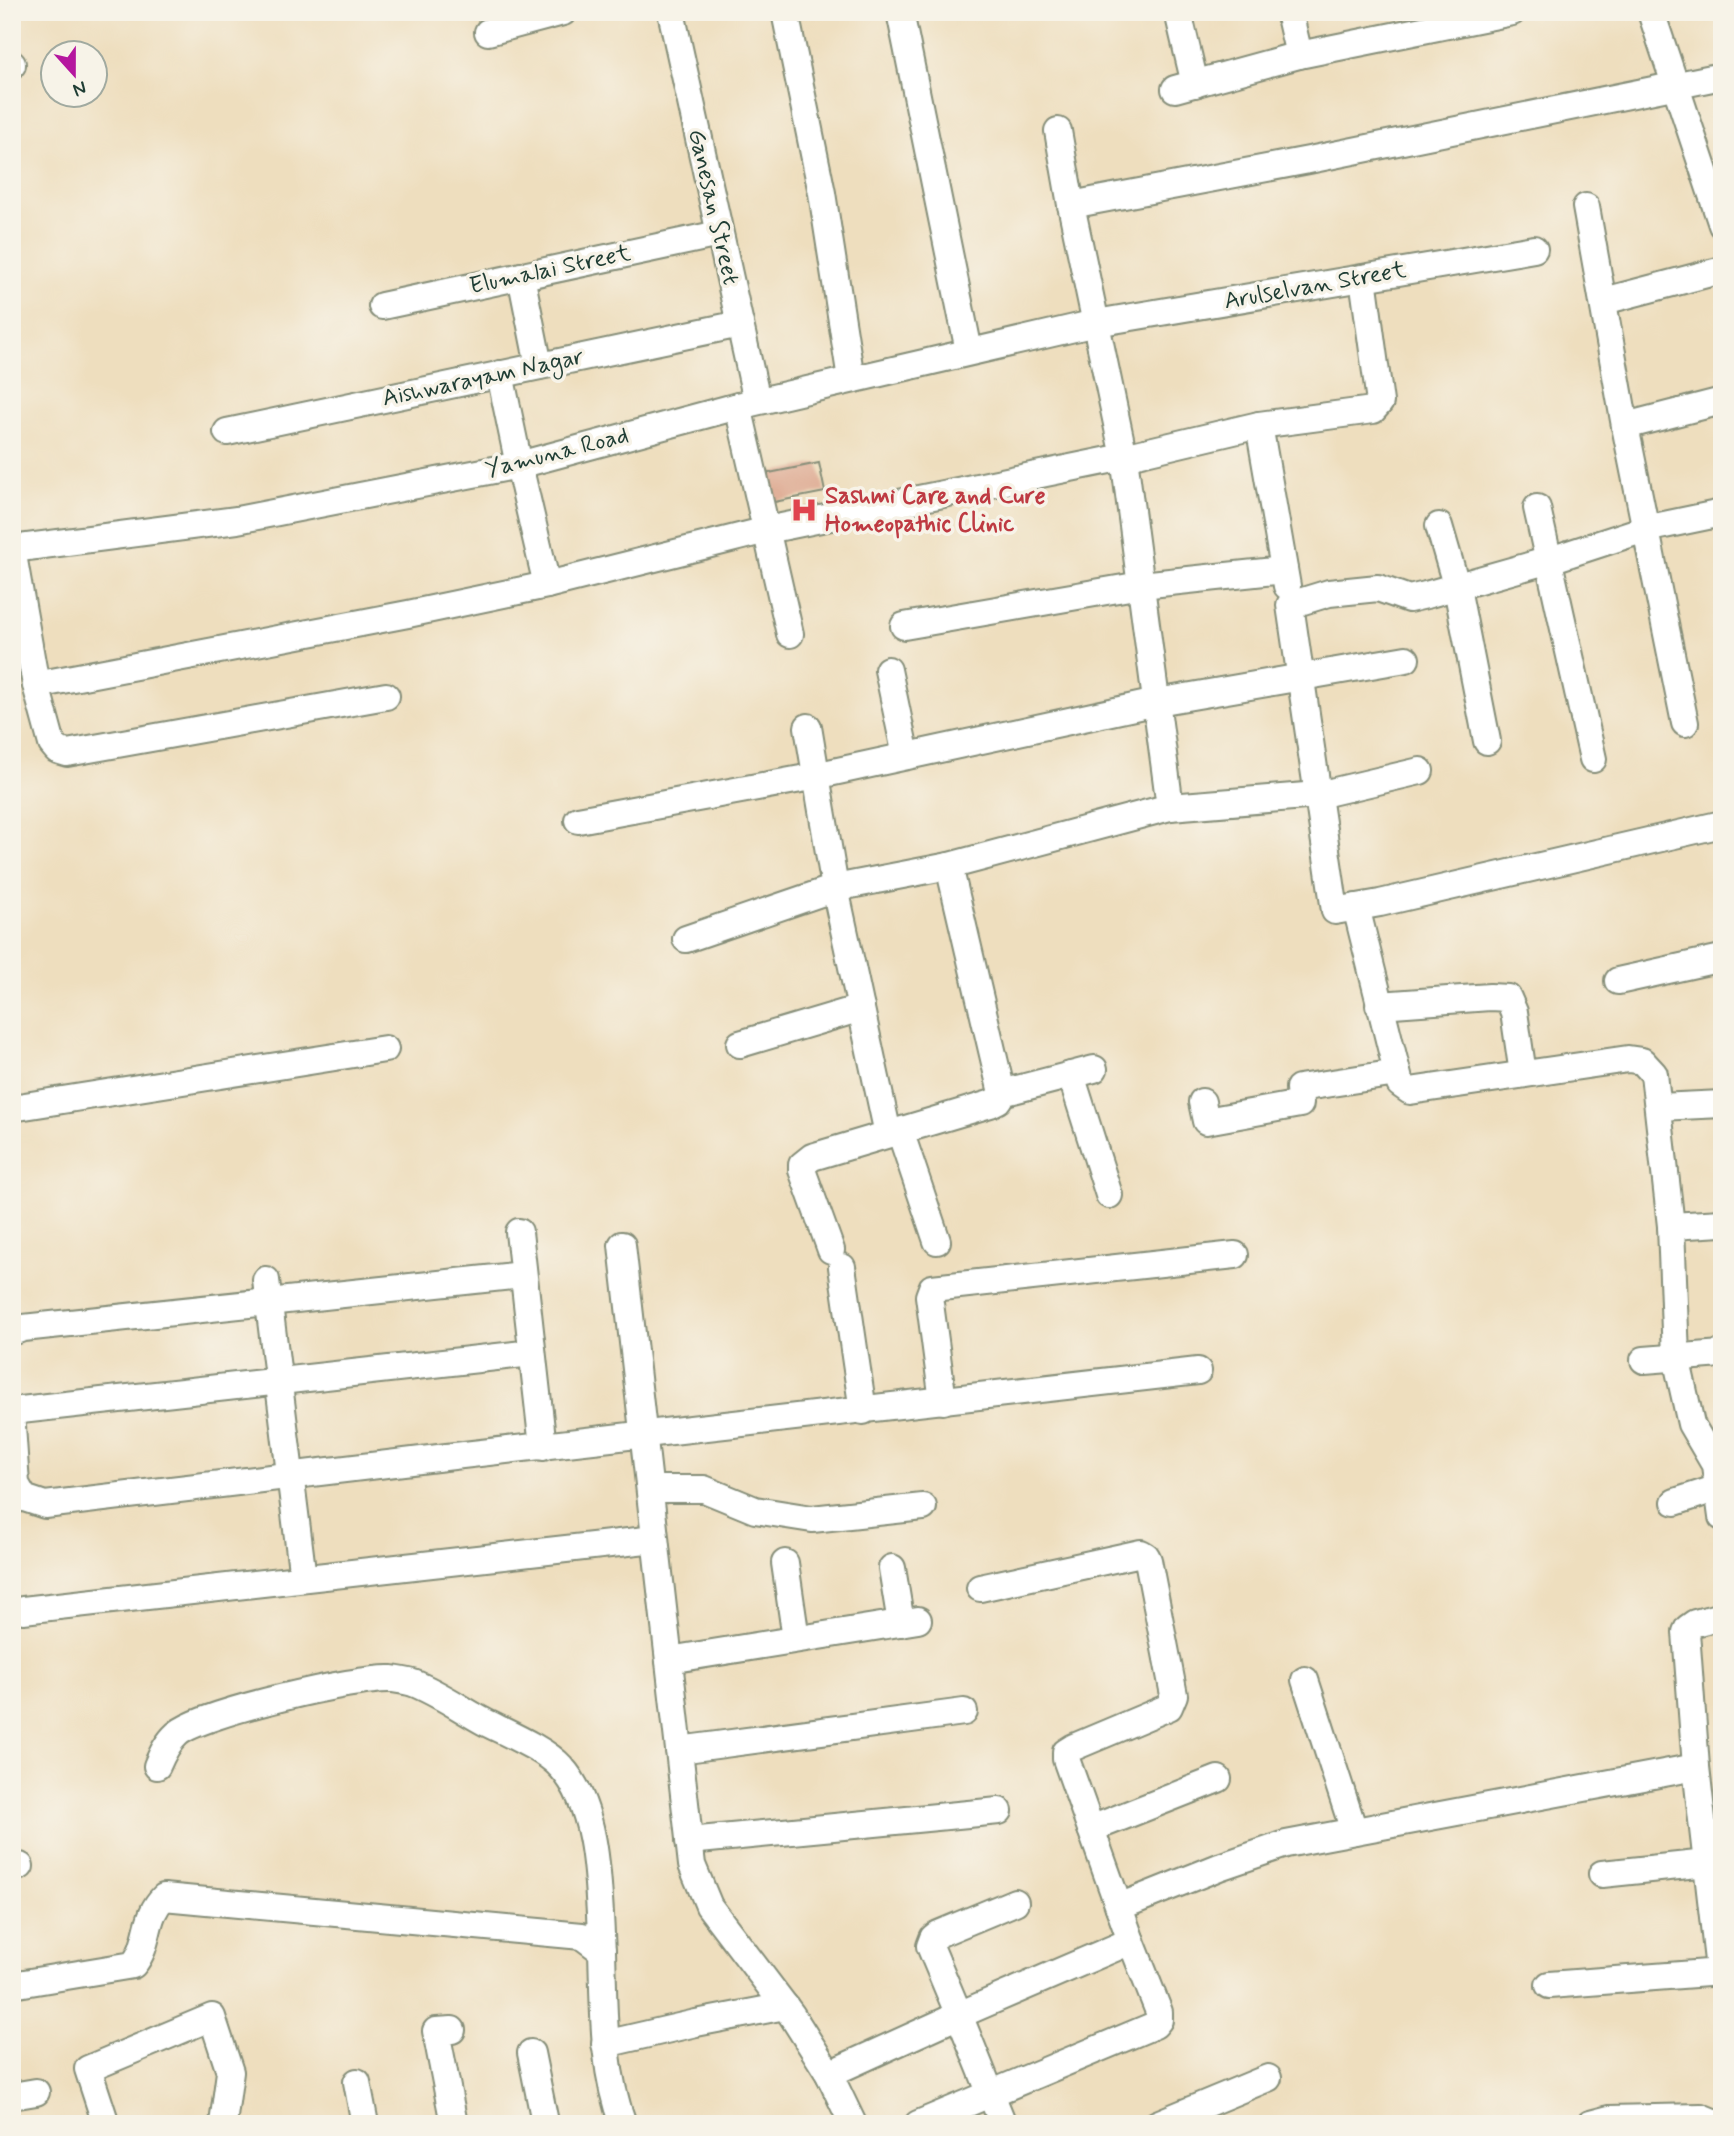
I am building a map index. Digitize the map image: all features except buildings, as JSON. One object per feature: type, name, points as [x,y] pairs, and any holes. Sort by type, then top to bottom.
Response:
[{"type":"street","points":[[488,32],[563,12]]},
{"type":"street","name":"Ganesan Street","points":[[671,12],[740,324],[766,530],[790,634]]},
{"type":"street","points":[[785,12],[822,193],[851,379]]},
{"type":"street","points":[[900,12],[969,351]]},
{"type":"street","points":[[1178,12],[1185,86],[1299,55],[1512,12]]},
{"type":"street","points":[[1289,12],[1299,55]]},
{"type":"street","points":[[1651,12],[1722,225]]},
{"type":"street","points":[[1071,205],[1309,160],[1722,76]]},
{"type":"street","points":[[1058,131],[1124,457],[1170,807]]},
{"type":"street","points":[[1587,207],[1625,426],[1685,723]]},
{"type":"street","name":"Elumalai Street","points":[[382,306],[719,234]]},
{"type":"street","name":"Arulselvan Street","points":[[1096,323],[1534,249]]},
{"type":"street","points":[[1604,301],[1722,270]]},
{"type":"street","points":[[521,276],[539,366]]},
{"type":"street","points":[[36,685],[547,585],[766,530],[1124,457],[1259,425],[1377,408],[1380,402],[1378,381],[1363,278]]},
{"type":"street","name":"Yamuna Road","points":[[12,550],[237,520],[519,464],[748,404],[1096,323]]},
{"type":"street","name":"Aishwarayam Nagar","points":[[227,432],[740,324]]},
{"type":"street","points":[[500,374],[547,585]]},
{"type":"street","points":[[1625,426],[1722,401]]},
{"type":"street","points":[[1259,425],[1290,605],[1335,911],[1722,824]]},
{"type":"street","points":[[1537,508],[1593,759]]},
{"type":"street","points":[[1290,605],[1329,593],[1378,588],[1409,599],[1550,560],[1645,529],[1722,513]]},
{"type":"street","points":[[1439,526],[1457,587],[1488,741]]},
{"type":"street","points":[[12,550],[36,685],[52,744],[57,750],[67,753],[386,696]]},
{"type":"street","points":[[904,626],[1141,585],[1284,570]]},
{"type":"street","points":[[578,820],[817,776],[1157,702],[1406,659]]},
{"type":"street","points":[[888,670],[906,756]]},
{"type":"street","points":[[808,727],[835,888],[861,1008],[894,1133],[937,1241]]},
{"type":"street","points":[[686,939],[835,888],[949,866],[1170,807],[1318,795],[1420,771]]},
{"type":"street","points":[[863,1411],[837,1259],[802,1165],[812,1157],[990,1104],[998,1100],[1002,1093],[949,866]]},
{"type":"street","points":[[1356,907],[1400,1084],[1410,1091],[1628,1059],[1642,1061],[1654,1074],[1671,1226],[1676,1357],[1691,1424],[1715,1465],[1722,1517]]},
{"type":"street","points":[[1618,981],[1722,958]]},
{"type":"street","points":[[1379,1005],[1508,998],[1514,1012],[1523,1074]]},
{"type":"street","points":[[740,1044],[861,1008]]},
{"type":"street","points":[[12,1108],[385,1049]]},
{"type":"street","points":[[1002,1093],[1083,1072],[1109,1195]]},
{"type":"street","points":[[1202,1102],[1206,1121],[1300,1104],[1299,1088],[1397,1073]]},
{"type":"street","points":[[1659,1107],[1722,1104]]},
{"type":"street","points":[[1671,1226],[1722,1223]]},
{"type":"street","points":[[519,1231],[543,1447]]},
{"type":"street","points":[[622,1245],[692,1865],[709,1906],[785,2006],[829,2074],[853,2124]]},
{"type":"street","points":[[943,1401],[929,1296],[932,1288],[1236,1255]]},
{"type":"street","points":[[12,1332],[23,1328],[268,1291],[523,1275]]},
{"type":"street","points":[[268,1291],[303,1578]]},
{"type":"street","points":[[12,1411],[533,1353]]},
{"type":"street","points":[[1644,1360],[1722,1354]]},
{"type":"street","points":[[12,1426],[16,1484],[24,1498],[44,1505],[290,1474],[644,1436],[1198,1371]]},
{"type":"street","points":[[1675,1502],[1718,1488]]},
{"type":"street","points":[[650,1489],[704,1489],[755,1510],[812,1519],[922,1507]]},
{"type":"street","points":[[23,1610],[655,1539]]},
{"type":"street","points":[[918,2124],[1155,2025],[1159,2020],[1159,2012],[1066,1759],[1066,1752],[1074,1747],[1169,1707],[1173,1702],[1174,1695],[1146,1556],[1141,1553],[980,1588]]},
{"type":"street","points":[[785,1563],[796,1639]]},
{"type":"street","points":[[668,1660],[910,1621],[892,1568]]},
{"type":"street","points":[[1549,1985],[1721,1972],[1696,1767],[1686,1632],[1695,1623],[1722,1616]]},
{"type":"street","points":[[156,1766],[164,1749],[177,1733],[198,1723],[237,1710],[340,1685],[391,1679],[413,1683],[524,1742],[561,1766],[582,1797],[591,1837],[602,1951],[606,2044],[614,2099],[623,2124]]},
{"type":"street","points":[[1305,1680],[1354,1831]]},
{"type":"street","points":[[679,1750],[964,1712]]},
{"type":"street","points":[[1119,1907],[1219,1867],[1286,1844],[1696,1767]]},
{"type":"street","points":[[1091,1829],[1219,1779]]},
{"type":"street","points":[[689,1841],[999,1811]]},
{"type":"street","points":[[1602,1874],[1707,1863]]},
{"type":"street","points":[[12,1985],[132,1965],[141,1956],[153,1907],[164,1897],[582,1937],[602,1951]]},
{"type":"street","points":[[1003,2124],[930,1946],[938,1934],[1015,1902]]},
{"type":"street","points":[[829,2074],[1131,1941]]},
{"type":"street","points":[[606,2044],[785,2006]]},
{"type":"street","points":[[106,2124],[88,2069],[212,2017],[230,2072],[223,2124]]},
{"type":"street","points":[[452,2030],[436,2031],[454,2124]]},
{"type":"street","points":[[531,2053],[542,2123]]},
{"type":"street","points":[[1157,2124],[1268,2078]]},
{"type":"street","points":[[357,2082],[365,2124]]},
{"type":"street","points":[[1590,2124],[1609,2119],[1638,2121],[1701,2117],[1718,2124]]},
{"type":"place","name":"Sashmi Care and Cure Homeopathic Clinic","points":[[804,510]]}]
